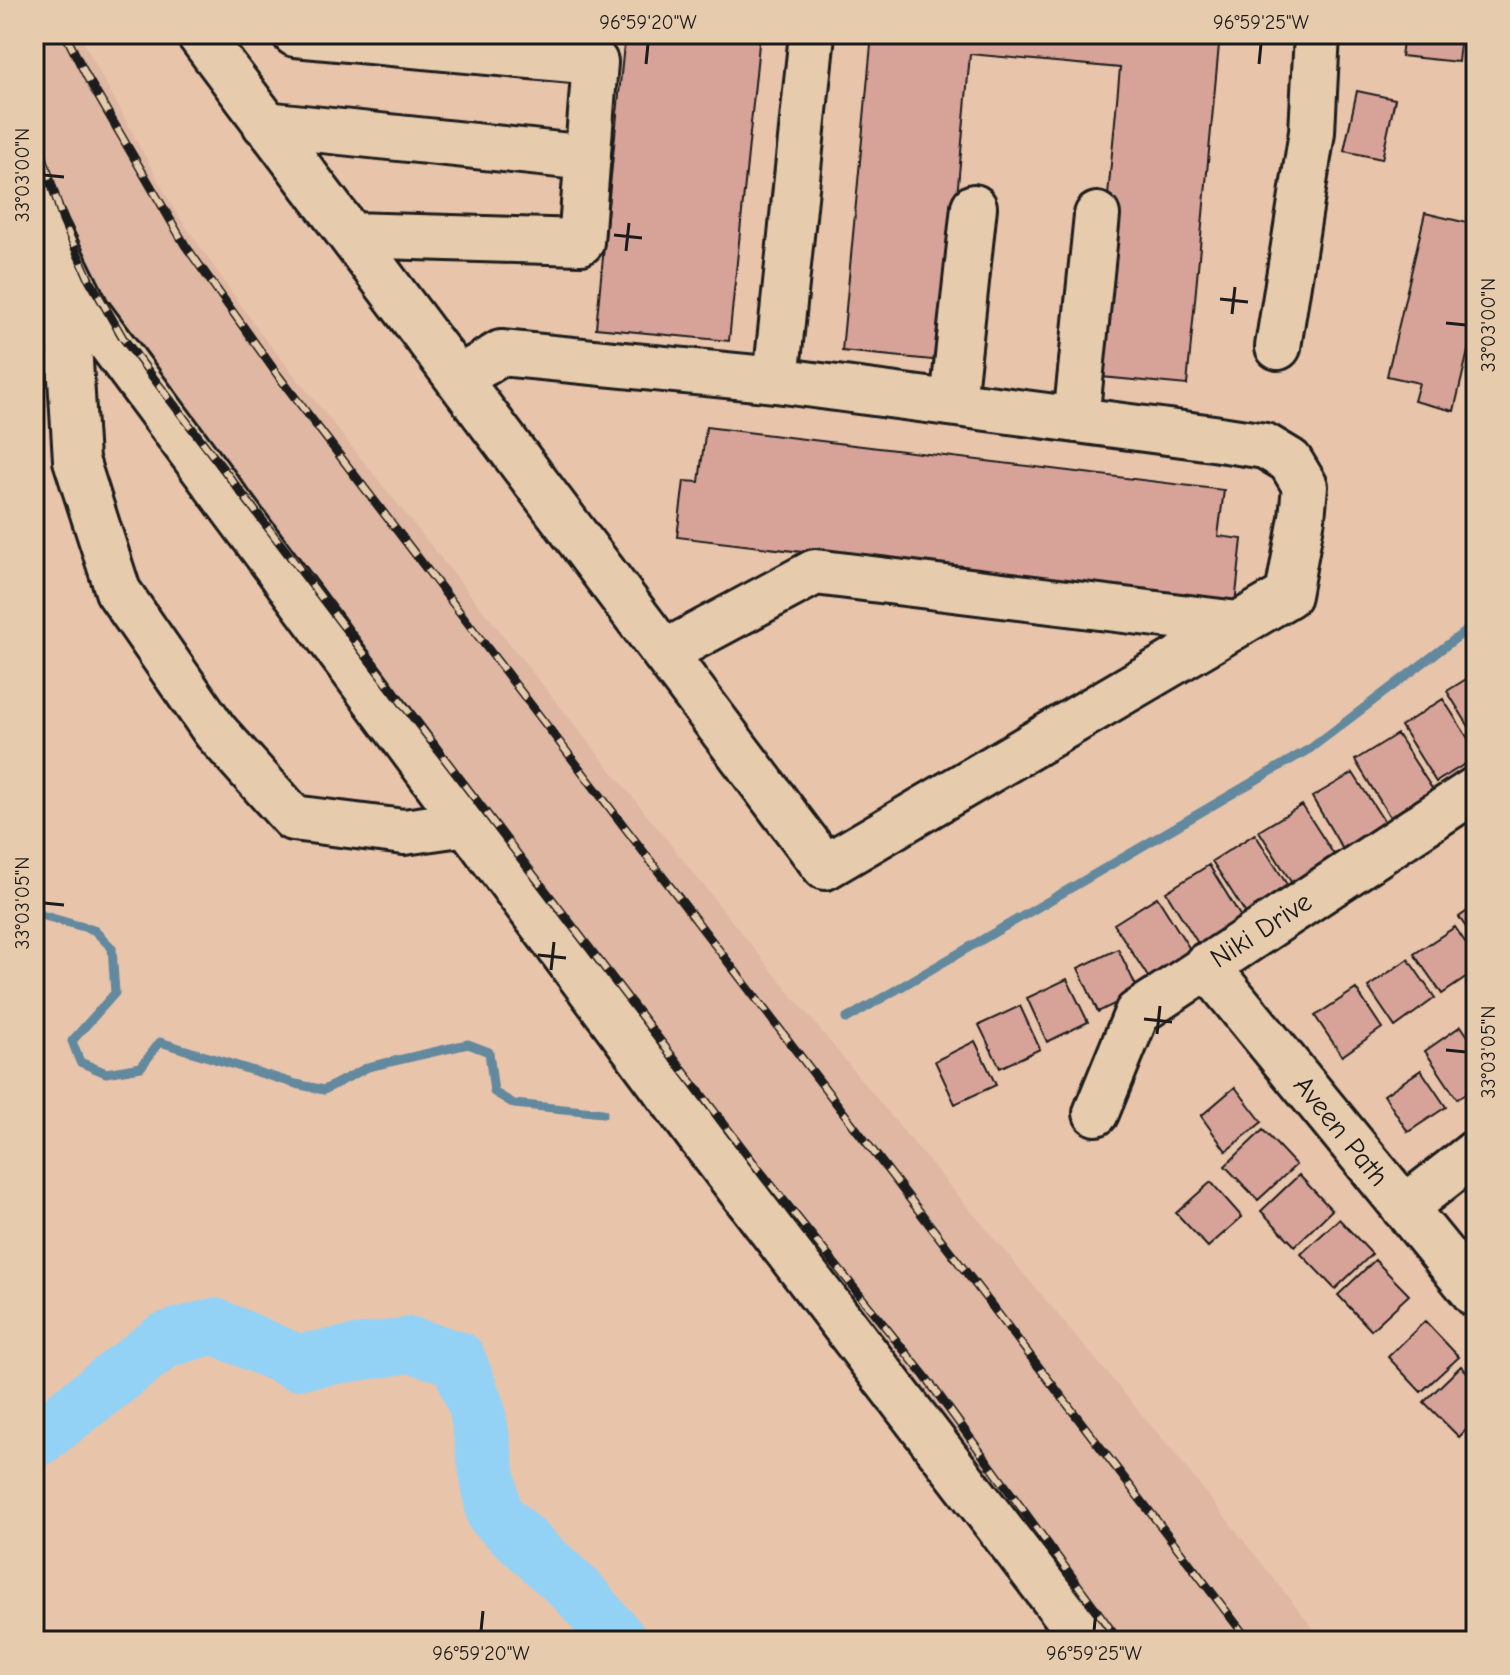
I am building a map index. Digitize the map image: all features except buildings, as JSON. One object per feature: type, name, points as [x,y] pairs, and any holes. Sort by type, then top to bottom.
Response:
[{"type":"street","points":[[199,34],[265,124],[825,867],[1288,595],[1305,486],[1290,461],[1265,446],[776,380],[501,353],[458,379]]},
{"type":"street","points":[[295,34],[595,62],[581,242],[350,235]]},
{"type":"street","points":[[776,380],[812,34]]},
{"type":"street","points":[[1278,347],[1312,132],[1317,34]]},
{"type":"street","points":[[265,124],[588,158]]},
{"type":"street","points":[[34,204],[87,312],[700,1137],[1086,1641]]},
{"type":"street","points":[[953,403],[974,207]]},
{"type":"street","points":[[1076,420],[1097,215]]},
{"type":"street","points":[[64,265],[76,460],[118,591],[215,731],[293,818],[404,832],[467,823]]},
{"type":"street","points":[[664,653],[815,572],[1238,624]]},
{"type":"street","name":"Niki Drive","points":[[1096,1113],[1137,1013],[1476,789]]},
{"type":"street","name":"Aveen Path","points":[[1206,965],[1476,1295]]},
{"type":"street","points":[[1404,1208],[1476,1152]]},
{"type":"shaded area","points":[[34,34],[79,34],[173,208],[258,330],[767,965],[1175,1454],[1323,1641],[1113,1641],[96,314],[34,173]]},
{"type":"waterway","points":[[846,1019],[1311,748],[1476,623]]},
{"type":"waterway","points":[[34,913],[94,930],[112,948],[115,993],[72,1041],[80,1062],[106,1073],[141,1067],[160,1042],[324,1090],[368,1067],[468,1044],[489,1052],[494,1092],[514,1104],[603,1113]]},
{"type":"waterway","points":[[34,1438],[37,1439],[165,1340],[214,1326],[296,1362],[411,1345],[458,1359],[477,1409],[494,1514],[580,1594],[619,1641]]},
{"type":"railway","points":[[65,34],[185,245],[277,374],[1249,1641]]},
{"type":"railway","points":[[34,127],[63,221],[89,279],[123,338],[756,1166],[924,1375],[1119,1641]]}]
